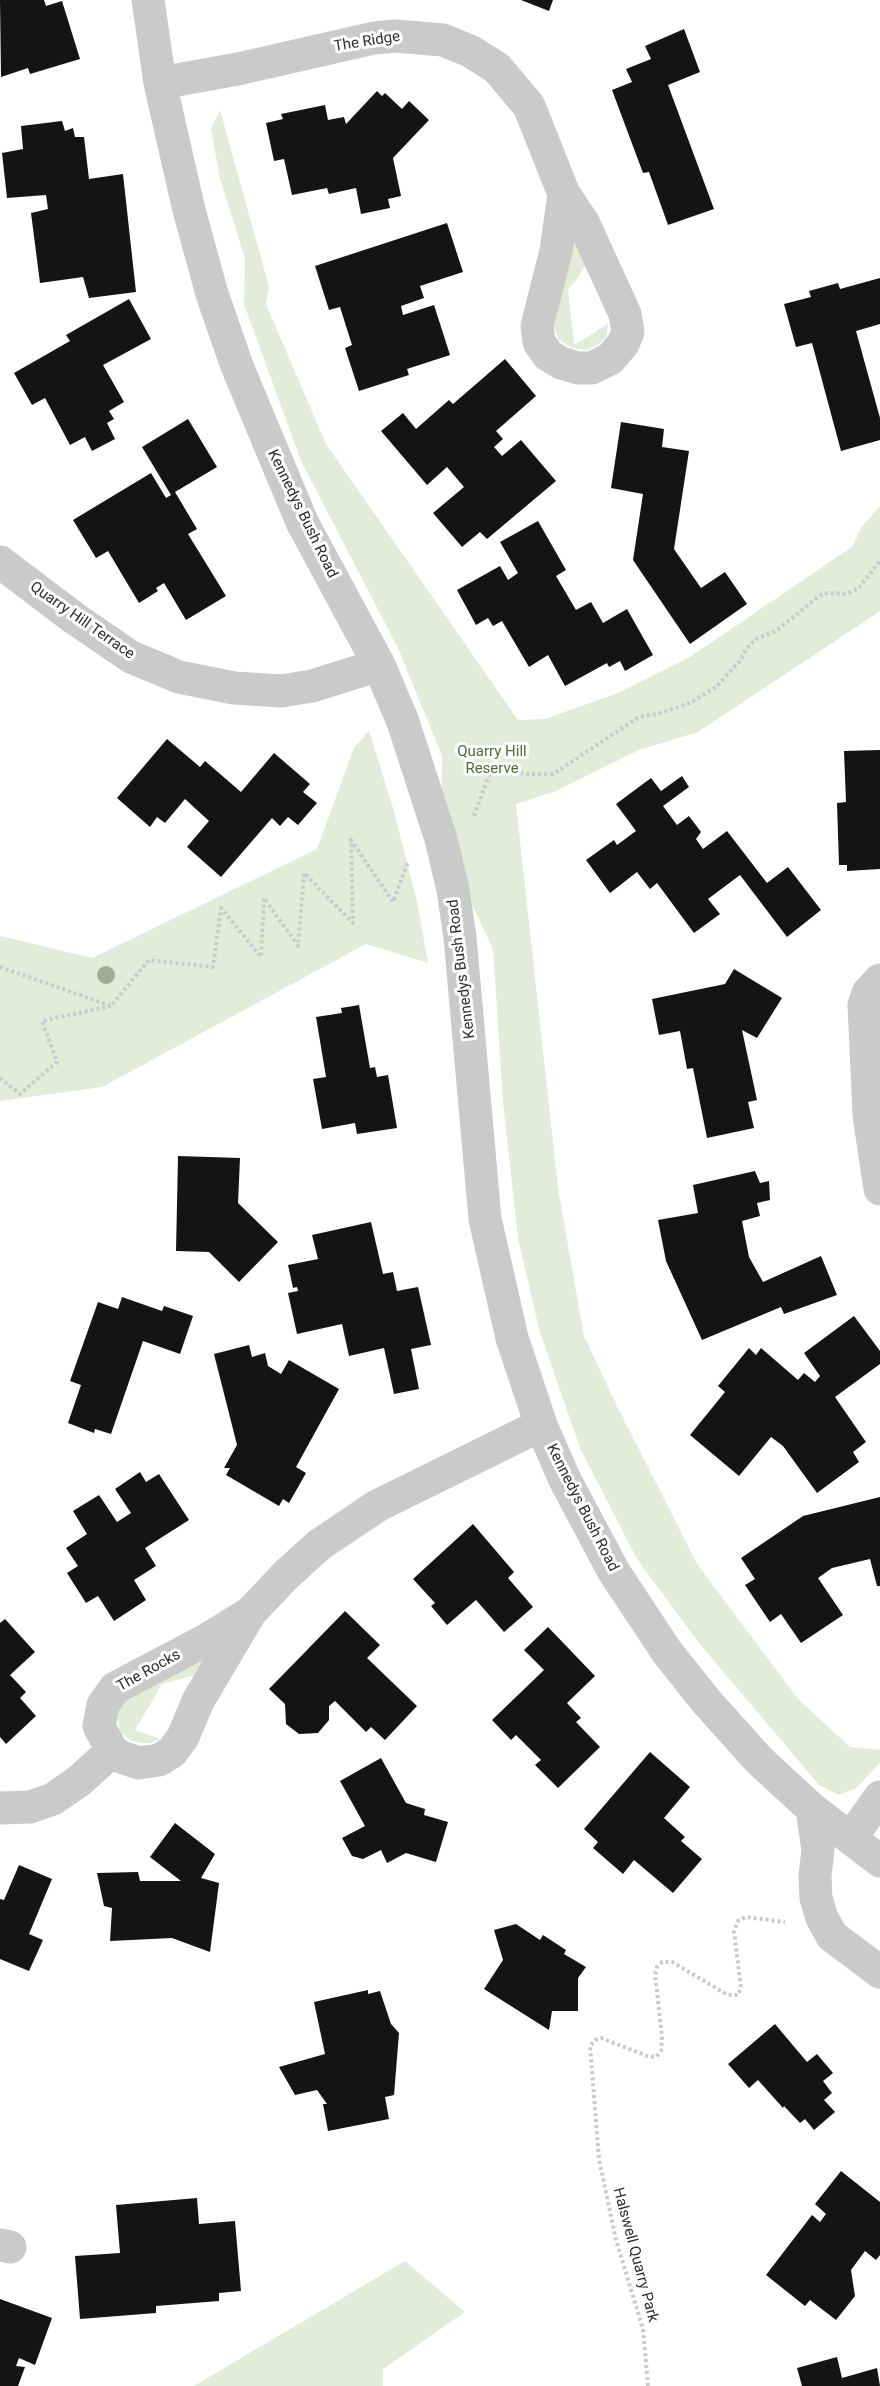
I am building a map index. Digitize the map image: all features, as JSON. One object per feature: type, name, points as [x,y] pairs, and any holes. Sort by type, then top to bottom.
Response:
[{"type":"street","name":"Kennedys Bush Road","points":[[148,0],[160,83],[189,210],[212,294],[237,366],[302,522],[379,665],[403,722],[441,839],[453,890],[460,937],[485,1219],[512,1338],[541,1425],[565,1480],[614,1572],[667,1652],[706,1701],[759,1760],[812,1809],[880,1861]]},
{"type":"street","name":"The Ridge","points":[[160,83],[238,69],[374,38],[414,36],[443,40],[470,51],[497,68],[529,106],[564,194],[584,224],[625,314],[628,332],[623,344],[610,359],[592,368],[578,368],[548,356],[538,334],[540,308],[556,251],[564,194]]},
{"type":"street","name":"Quarry Hill Terrace","points":[[0,562],[130,657],[179,677],[234,688],[281,691],[312,686],[379,665]]},
{"type":"street","points":[[879,1168],[868,1105],[864,1005],[868,993],[880,981]]},
{"type":"street","name":"The Rocks","points":[[250,1613],[206,1640],[115,1688],[103,1705],[99,1726],[106,1744],[112,1751],[121,1758],[139,1763],[159,1760],[172,1752],[183,1737],[198,1701],[250,1613],[319,1545],[377,1506],[541,1425]]},
{"type":"street","points":[[0,1808],[30,1807],[53,1798],[79,1781],[112,1751]]},
{"type":"street","points":[[850,1838],[880,1797]]},
{"type":"street","points":[[812,1809],[818,1850],[815,1876],[816,1898],[822,1918],[832,1936],[880,1972]]},
{"type":"path","points":[[0,1078],[20,1094],[57,1062],[42,1021],[111,1006],[149,960],[213,967],[221,908],[261,957],[264,898],[298,946],[304,873],[353,923],[351,840],[393,902],[414,848],[441,839],[472,822],[489,775],[495,769],[508,769],[525,774],[553,774],[639,717],[690,703],[716,687],[739,663],[747,648],[756,639],[776,631],[823,593],[845,594],[858,589],[880,561]]},
{"type":"path","points":[[0,967],[111,1006]]},
{"type":"path","name":"Halswell Quarry Park","points":[[648,2386],[643,2329],[616,2240],[599,2159],[590,2046],[595,2040],[602,2038],[646,2056],[656,2057],[661,2051],[662,2036],[654,1975],[662,1962],[672,1962],[728,1995],[738,1995],[741,1988],[734,1931],[738,1921],[746,1917],[786,1922],[809,1917],[822,1918]]},
{"type":"green space","name":"Quarry Hill Reserve","points":[[220,110],[269,287],[266,304],[326,444],[518,720],[545,719],[618,693],[690,657],[853,546],[861,528],[880,506],[880,611],[698,732],[639,750],[556,791],[516,804],[558,1188],[584,1336],[697,1564],[799,1700],[850,1747],[880,1750],[880,1763],[856,1788],[839,1795],[819,1785],[699,1643],[637,1559],[580,1448],[539,1329],[518,1238],[503,1102],[493,949],[441,839],[442,756],[398,648],[301,461],[244,304],[245,259],[220,178],[211,129]]},
{"type":"green space","points":[[574,227],[587,262],[578,278],[568,289],[574,345],[608,324],[607,336],[599,344],[587,350],[572,348],[559,340],[554,328]]},
{"type":"green space","points":[[369,731],[393,808],[417,901],[428,963],[366,944],[102,1087],[0,1101],[0,936],[92,958],[317,849],[354,748]]},
{"type":"green space","points":[[212,1654],[199,1674],[162,1684],[135,1730],[160,1739],[151,1743],[142,1743],[131,1741],[121,1732],[117,1719],[118,1708],[123,1699]]},
{"type":"green space","points":[[405,2261],[465,2312],[383,2369],[383,2386],[194,2386]]},
{"type":"building","points":[[0,0],[44,0],[46,6],[62,1],[80,59],[30,74],[28,68],[1,77]]},
{"type":"building","points":[[521,0],[553,0],[549,11]]},
{"type":"building","points":[[684,29],[700,72],[668,85],[714,209],[668,225],[649,172],[643,173],[612,90],[632,82],[626,69],[651,59],[645,46]]},
{"type":"building","points":[[377,91],[382,96],[385,93],[402,109],[409,101],[429,120],[393,158],[401,196],[388,199],[390,208],[361,214],[356,188],[329,194],[327,188],[292,195],[284,159],[274,161],[266,123],[283,119],[281,114],[325,105],[328,120],[344,117],[346,124]]},
{"type":"building","points":[[62,121],[65,131],[73,128],[75,137],[84,137],[89,179],[123,174],[136,292],[89,298],[83,277],[40,283],[31,213],[48,209],[46,195],[7,198],[2,153],[23,149],[21,126]]},
{"type":"building","points":[[447,223],[463,272],[420,286],[424,298],[401,306],[403,315],[434,305],[450,355],[407,369],[409,375],[359,391],[345,348],[352,345],[340,307],[329,310],[315,266]]},
{"type":"building","points":[[880,278],[880,324],[856,331],[880,418],[880,440],[841,451],[812,343],[796,347],[784,304],[811,297],[809,291],[838,283],[840,289]]},
{"type":"building","points":[[129,299],[151,339],[103,365],[124,402],[109,411],[114,419],[107,423],[115,439],[92,451],[85,437],[70,445],[45,398],[32,405],[14,373],[70,341],[66,335]]},
{"type":"building","points":[[505,359],[536,396],[496,431],[503,439],[494,447],[502,456],[521,440],[556,481],[487,539],[480,532],[462,547],[433,513],[464,487],[447,467],[427,485],[381,431],[403,413],[416,429],[449,400],[453,404]]},
{"type":"building","points":[[188,419],[217,467],[175,492],[197,529],[188,534],[226,596],[186,620],[164,583],[156,588],[158,591],[139,603],[108,551],[96,558],[73,520],[151,473],[166,498],[171,495],[142,447]]},
{"type":"building","points":[[621,422],[664,429],[662,447],[689,451],[674,549],[701,588],[725,572],[747,604],[690,644],[633,560],[643,494],[611,488]]},
{"type":"building","points":[[538,521],[566,570],[556,576],[576,610],[591,602],[603,623],[627,609],[653,655],[625,671],[620,661],[609,667],[607,663],[565,686],[548,655],[529,667],[502,621],[493,626],[488,618],[476,625],[457,590],[500,566],[508,580],[518,573],[500,542]]},
{"type":"building","points":[[167,739],[200,767],[205,761],[241,792],[274,753],[310,784],[303,792],[317,803],[298,825],[288,817],[280,826],[272,818],[221,877],[187,847],[209,821],[185,799],[165,823],[157,817],[150,827],[117,798]]},
{"type":"building","points":[[880,750],[880,869],[847,871],[847,865],[839,865],[837,803],[846,802],[844,751]]},
{"type":"building","points":[[682,776],[689,787],[663,806],[677,825],[689,816],[701,832],[696,839],[703,849],[727,831],[767,883],[788,867],[821,910],[787,937],[740,875],[708,899],[720,914],[694,933],[657,883],[650,889],[637,872],[610,893],[586,860],[614,840],[617,845],[636,831],[616,804],[651,778],[661,791]]},
{"type":"building","points":[[734,969],[782,998],[757,1038],[742,1030],[757,1100],[748,1102],[754,1128],[707,1138],[693,1068],[687,1069],[680,1031],[659,1035],[652,999],[725,984]]},
{"type":"building","points":[[359,1005],[370,1068],[375,1067],[377,1077],[388,1075],[397,1128],[357,1134],[355,1123],[322,1129],[313,1079],[326,1077],[316,1017],[342,1013],[341,1008]]},
{"type":"building","points":[[178,1156],[240,1158],[238,1203],[278,1242],[239,1282],[209,1252],[176,1251]]},
{"type":"building","points":[[755,1171],[760,1183],[769,1181],[770,1200],[757,1203],[760,1216],[742,1221],[749,1257],[763,1282],[821,1256],[837,1295],[784,1314],[781,1307],[702,1340],[666,1261],[658,1220],[698,1213],[693,1185]]},
{"type":"building","points":[[371,1222],[383,1274],[393,1272],[397,1291],[418,1287],[431,1345],[411,1349],[419,1389],[394,1394],[384,1348],[349,1356],[342,1324],[297,1334],[288,1293],[298,1291],[297,1287],[293,1288],[288,1265],[318,1259],[312,1235]]},
{"type":"building","points":[[122,1297],[162,1311],[164,1306],[193,1316],[180,1354],[143,1341],[111,1434],[95,1429],[94,1433],[68,1423],[81,1385],[70,1381],[98,1302],[118,1309]]},
{"type":"building","points":[[854,1316],[880,1351],[880,1364],[835,1397],[866,1442],[853,1452],[859,1462],[817,1493],[783,1446],[771,1437],[739,1476],[690,1435],[725,1392],[718,1386],[749,1348],[756,1355],[761,1348],[798,1380],[804,1373],[815,1382],[820,1376],[804,1353]]},
{"type":"building","points":[[249,1345],[252,1357],[265,1353],[268,1366],[281,1374],[289,1360],[339,1389],[296,1467],[306,1473],[289,1503],[283,1499],[279,1506],[226,1475],[230,1468],[224,1468],[237,1445],[214,1354]]},
{"type":"building","points":[[140,1472],[146,1482],[159,1474],[189,1520],[145,1548],[156,1566],[134,1580],[146,1600],[114,1621],[98,1596],[86,1603],[67,1573],[78,1566],[66,1548],[87,1534],[73,1511],[99,1495],[117,1522],[131,1513],[115,1489]]},
{"type":"building","points":[[880,1497],[880,1586],[877,1586],[870,1559],[832,1568],[818,1578],[843,1615],[801,1643],[781,1614],[770,1622],[745,1585],[755,1579],[741,1558],[803,1516]]},
{"type":"building","points":[[473,1524],[514,1572],[508,1578],[533,1607],[504,1632],[476,1600],[447,1625],[431,1606],[435,1603],[413,1579]]},
{"type":"building","points":[[345,1611],[380,1645],[367,1658],[417,1706],[385,1740],[371,1727],[366,1732],[335,1701],[329,1706],[329,1720],[318,1733],[299,1734],[286,1724],[285,1704],[269,1689]]},
{"type":"building","points":[[5,1619],[35,1652],[10,1675],[26,1692],[20,1698],[36,1716],[6,1744],[0,1737],[0,1623]]},
{"type":"building","points":[[548,1627],[595,1676],[567,1703],[581,1718],[576,1722],[600,1747],[558,1788],[535,1765],[541,1760],[516,1735],[511,1740],[492,1720],[544,1670],[524,1650]]},
{"type":"building","points":[[650,1752],[690,1787],[664,1818],[685,1837],[681,1841],[702,1859],[673,1893],[634,1860],[623,1874],[593,1848],[598,1842],[584,1829]]},
{"type":"building","points":[[381,1758],[406,1803],[425,1809],[424,1815],[448,1822],[436,1862],[406,1853],[387,1863],[381,1850],[363,1859],[352,1856],[342,1838],[365,1826],[340,1781]]},
{"type":"building","points":[[175,1823],[215,1854],[201,1878],[219,1883],[210,1952],[172,1938],[110,1941],[112,1908],[104,1906],[97,1873],[138,1872],[140,1881],[181,1881],[150,1857]]},
{"type":"building","points":[[19,1865],[52,1879],[29,1934],[43,1940],[29,1971],[0,1959],[0,1899],[4,1900]]},
{"type":"building","points":[[516,1924],[540,1940],[543,1935],[566,1950],[564,1954],[586,1967],[578,1978],[578,2011],[552,2011],[549,2030],[484,1989],[503,1960],[494,1930]]},
{"type":"building","points":[[368,1990],[368,1994],[380,1991],[391,2024],[399,2033],[394,2095],[385,2097],[389,2119],[328,2131],[323,2104],[327,2104],[317,2090],[295,2095],[279,2067],[325,2054],[314,2002]]},
{"type":"building","points":[[775,2024],[807,2062],[817,2054],[833,2073],[823,2081],[832,2093],[824,2100],[835,2112],[814,2130],[805,2119],[800,2123],[784,2106],[783,2108],[758,2080],[749,2088],[728,2064]]},
{"type":"building","points":[[841,2171],[880,2202],[880,2255],[876,2260],[865,2251],[851,2270],[855,2296],[836,2320],[810,2300],[805,2306],[766,2275],[812,2215],[820,2222],[826,2214],[815,2204]]},
{"type":"building","points":[[197,2198],[199,2224],[235,2221],[241,2291],[219,2293],[219,2301],[156,2306],[156,2313],[80,2319],[75,2256],[120,2253],[116,2205]]},
{"type":"building","points":[[0,2299],[52,2318],[35,2365],[19,2358],[16,2366],[25,2367],[18,2386],[0,2386]]},
{"type":"building","points":[[837,2357],[842,2378],[877,2368],[880,2386],[802,2386],[797,2368]]}]
